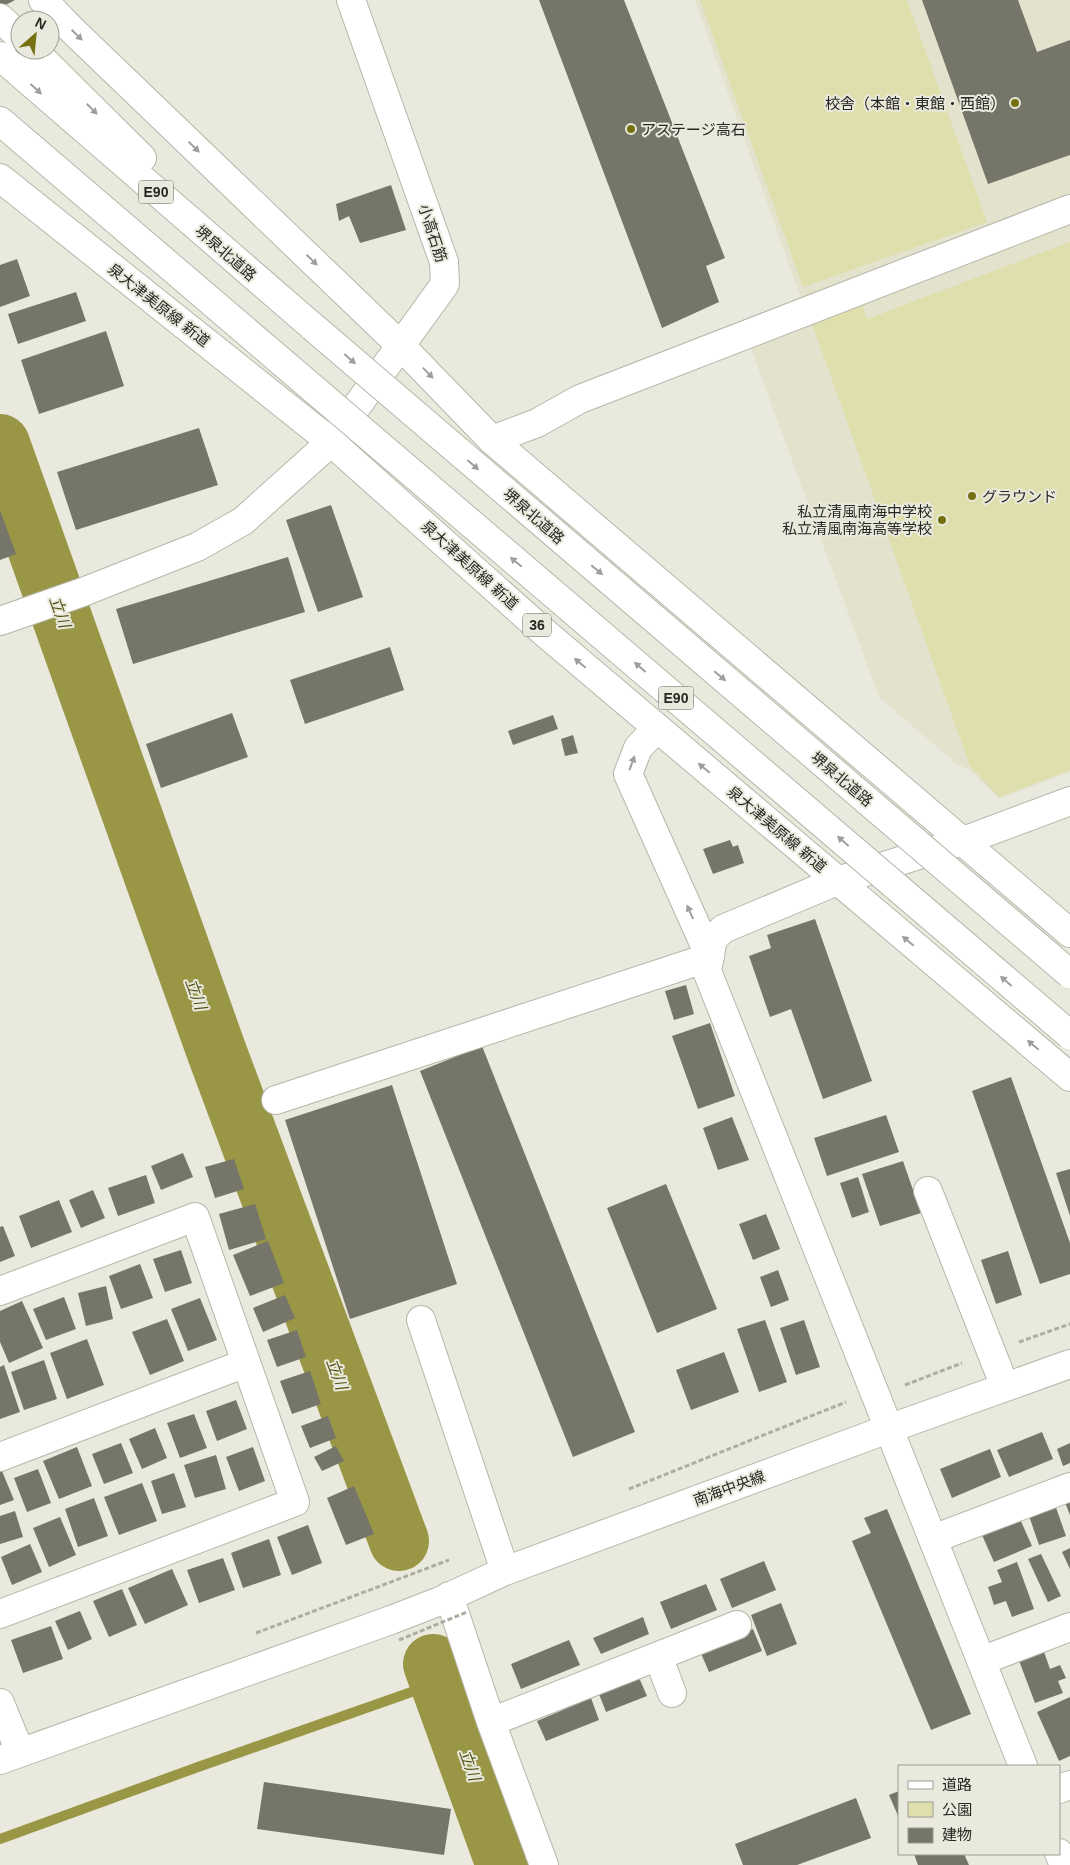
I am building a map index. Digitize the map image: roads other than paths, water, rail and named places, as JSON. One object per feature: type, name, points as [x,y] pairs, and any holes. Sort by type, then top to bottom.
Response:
[{"type":"main road","points":[[43,0],[400,345],[492,440],[1070,933]]},
{"type":"main road","name":"小高石筋","points":[[0,621],[83,592],[197,547],[243,521],[331,442],[446,284],[444,262],[351,0]]},
{"type":"main road","points":[[0,18],[10,28]]},
{"type":"main road","name":"堺泉北道路","points":[[0,56],[313,327],[1070,974]]},
{"type":"main road","points":[[43,60],[313,327]]},
{"type":"main road","name":"E90","points":[[0,121],[1070,1035]]},
{"type":"main road","points":[[0,142],[282,362]]},
{"type":"main road","name":"泉大津美原線 新道","points":[[0,178],[331,442],[545,633],[1070,1077]]},
{"type":"main road","points":[[492,440],[537,422],[580,399],[1070,209]]},
{"type":"main road","points":[[657,728],[638,748],[628,774],[710,957]]},
{"type":"main road","points":[[1023,1765],[707,971],[713,939],[723,929],[837,881],[963,842],[1070,801]]},
{"type":"main road","points":[[276,1100],[710,957]]},
{"type":"main road","points":[[928,1191],[1005,1387]]},
{"type":"main road","points":[[0,1291],[195,1217],[294,1502],[0,1614]]},
{"type":"main road","points":[[421,1320],[505,1571]]},
{"type":"main road","points":[[0,1457],[246,1363]]},
{"type":"main road","name":"南海中央線","points":[[10,1756],[395,1630],[452,1603],[505,1571],[888,1428],[1070,1364]]},
{"type":"main road","points":[[932,1539],[1070,1487]]},
{"type":"main road","points":[[452,1603],[491,1722],[544,1865]]},
{"type":"main road","points":[[491,1722],[737,1625]]},
{"type":"main road","points":[[981,1661],[1070,1626]]},
{"type":"main road","points":[[658,1656],[672,1693]]},
{"type":"main road","points":[[0,1703],[10,1756]]},
{"type":"waterway","name":"立川","points":[[0,444],[216,1050],[399,1541]]},
{"type":"waterway","name":"立川","points":[[433,1664],[506,1865]]},
{"type":"waterway","points":[[0,1839],[440,1682]]},
{"type":"place","name":"校舎（本館・東館・西館）","points":[[1015,103]]},
{"type":"place","name":"アステージ高石","points":[[631,129]]},
{"type":"place","name":"グラウンド","points":[[972,496]]},
{"type":"place","name":"私立清風南海中学校 私立清風南海高等学校","points":[[942,520]]}]
